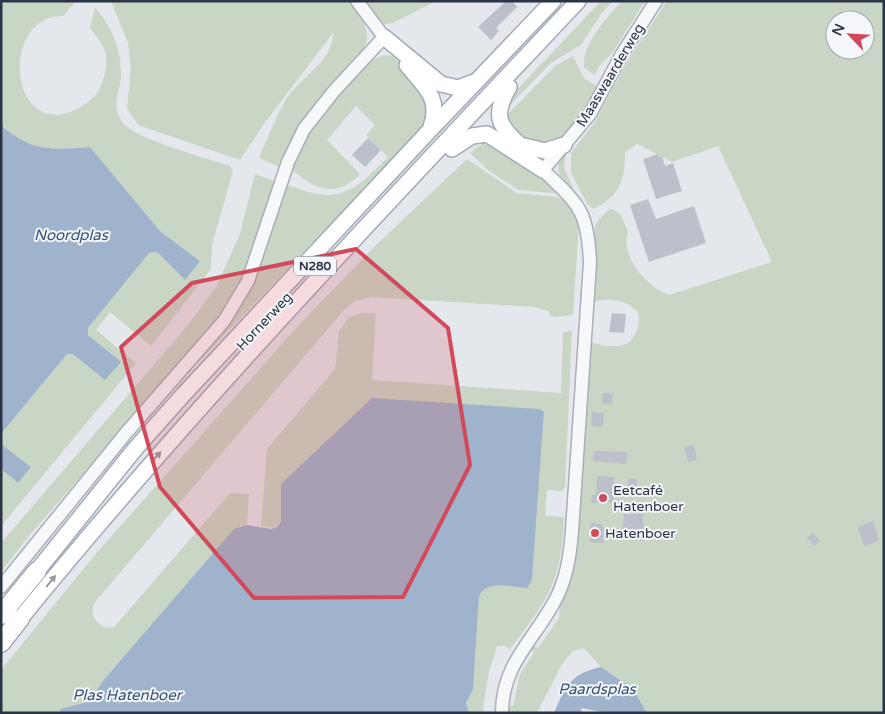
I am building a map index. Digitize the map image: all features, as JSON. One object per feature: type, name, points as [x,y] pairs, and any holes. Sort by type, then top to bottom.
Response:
[{"type":"highway","name":"Hornerweg","points":[[1,614],[37,571]]},
{"type":"highway","name":"Hornerweg","points":[[1,643],[20,619]]},
{"type":"main road","name":"Hornerweg","points":[[37,571],[135,448],[430,130],[553,1]]},
{"type":"main road","name":"Hornerweg","points":[[68,533],[189,400],[565,1]]},
{"type":"main road","name":"Hornerweg","points":[[20,619],[123,494],[314,283],[578,1]]},
{"type":"main road","name":"Hornerweg","points":[[255,349],[319,289],[590,1]]},
{"type":"main road","points":[[384,37],[441,84],[458,88],[478,80]]},
{"type":"main road","points":[[384,37],[431,94],[435,113],[430,130]]},
{"type":"main road","points":[[510,87],[499,108],[499,121],[504,130],[543,170]]},
{"type":"main road","points":[[452,149],[472,136],[487,134],[543,170]]},
{"type":"main road","points":[[520,146],[545,151],[564,145]]},
{"type":"street","points":[[357,1],[384,37]]},
{"type":"street","name":"Maaswaarderweg","points":[[543,170],[590,114],[622,54],[656,1]]},
{"type":"street","name":"Hornerweg","points":[[1,587],[126,433],[224,321],[248,281],[288,162],[300,137],[334,91],[384,37]]},
{"type":"street","points":[[502,713],[509,674],[517,656],[553,604],[568,568],[571,540],[590,240],[583,214],[576,203],[543,170]]},
{"type":"highlighted area","points":[[356,249],[448,328],[470,465],[403,597],[254,598],[160,487],[121,347],[192,283]]},
{"type":"green space","points":[[5,1],[76,1],[63,16],[43,21],[29,34],[21,53],[20,73],[25,92],[35,107],[51,114],[73,111],[87,103],[97,92],[105,74],[106,59],[100,41],[90,28],[95,7],[106,22],[117,46],[121,64],[121,80],[116,104],[119,117],[124,124],[143,136],[230,166],[233,171],[212,245],[211,269],[151,346],[110,312],[96,330],[136,363],[1,526],[1,469],[18,483],[31,467],[1,444],[1,434],[67,354],[73,353],[105,380],[120,362],[88,335],[88,328],[149,253],[157,252],[185,280],[200,261],[160,231],[90,147],[64,149],[32,145],[12,134],[1,125],[1,5]]},
{"type":"green space","points":[[111,1],[351,1],[364,25],[367,40],[364,49],[357,59],[304,119],[294,137],[282,168],[259,158],[285,101],[291,92],[322,61],[332,44],[333,33],[266,121],[240,160],[138,125],[127,108],[131,67],[128,43]]},
{"type":"green space","points":[[365,1],[436,1],[393,23],[385,24],[375,16]]},
{"type":"green space","points":[[601,1],[613,1],[601,14],[581,45],[552,62],[505,110],[511,96]]},
{"type":"green space","points":[[622,1],[645,1],[613,52],[599,66],[595,75],[584,68],[587,50],[596,32]]},
{"type":"green space","points":[[667,1],[884,1],[884,713],[647,713],[633,689],[601,667],[584,648],[573,651],[562,664],[537,713],[506,713],[506,706],[513,706],[520,674],[534,653],[527,648],[531,644],[538,648],[559,618],[560,602],[574,566],[590,342],[611,346],[624,345],[634,337],[638,325],[637,311],[626,303],[609,299],[590,303],[595,261],[594,231],[596,223],[608,210],[613,209],[621,215],[628,232],[627,242],[631,261],[644,278],[660,291],[669,295],[772,262],[718,146],[672,162],[637,144],[625,152],[624,170],[616,192],[603,204],[594,209],[588,205],[571,173],[571,153],[595,122],[628,60]]},
{"type":"green space","points":[[386,55],[393,56],[408,72],[425,97],[427,106],[426,117],[422,128],[196,365],[219,334],[258,268],[286,185],[317,194],[327,195],[345,192],[361,182],[388,157],[366,135],[375,125],[356,106],[327,140],[360,174],[342,187],[333,189],[315,186],[290,168],[307,133],[321,112],[342,87],[366,65],[376,58]]},
{"type":"green space","points":[[573,56],[584,78],[598,87],[573,128],[559,141],[551,147],[526,142],[509,123],[507,115],[555,66]]},
{"type":"green space","points":[[484,142],[502,148],[513,155],[562,194],[519,190],[488,170],[470,153]]},
{"type":"green space","points":[[567,149],[564,168],[575,192],[561,177],[558,168],[559,162]]},
{"type":"green space","points":[[467,159],[517,193],[557,197],[569,202],[579,222],[573,315],[555,317],[550,315],[549,311],[535,307],[371,297],[355,301],[345,309],[95,602],[93,607],[94,618],[106,628],[114,627],[230,493],[249,494],[247,525],[234,530],[101,683],[91,701],[62,709],[59,713],[1,713],[1,670],[94,556],[296,328],[373,248]]},
{"type":"green space","points":[[255,174],[277,182],[242,282],[228,308],[28,537],[1,572],[1,543],[187,326],[216,287],[240,234]]},
{"type":"green space","points":[[362,313],[376,313],[372,380],[561,393],[563,333],[572,330],[565,487],[562,491],[547,490],[545,516],[564,517],[560,558],[550,589],[534,617],[510,649],[504,646],[497,646],[489,672],[483,708],[485,713],[469,713],[466,704],[473,690],[479,597],[486,586],[532,580],[544,412],[281,484],[281,521],[274,528],[261,526],[267,449],[335,369],[339,331],[349,317]]},
{"type":"water","name":"Noordplas","points":[[1,125],[12,134],[32,145],[64,149],[90,147],[160,231],[200,261],[185,280],[157,252],[149,253],[88,328],[88,335],[121,362],[105,380],[73,354],[67,354],[1,434]]},
{"type":"water","name":"Plas Hatenboer","points":[[372,398],[539,409],[544,412],[532,580],[527,588],[493,586],[482,591],[479,597],[473,690],[466,703],[469,713],[59,713],[61,709],[91,701],[101,683],[234,529],[247,525],[271,529],[277,527],[281,521],[281,484]]},
{"type":"water","points":[[1,444],[31,467],[18,483],[1,469]]},
{"type":"water","name":"Paardsplas","points":[[601,667],[633,689],[647,713],[606,713],[582,708],[580,713],[554,713],[570,682],[582,673]]},
{"type":"building","points":[[506,1],[512,1],[517,7],[496,28],[499,31],[491,40],[478,27]]},
{"type":"building","points":[[368,138],[381,150],[365,167],[352,155]]},
{"type":"building","points":[[658,154],[659,157],[662,156],[665,166],[673,163],[682,191],[656,199],[643,159]]},
{"type":"building","points":[[648,199],[656,219],[694,206],[706,243],[649,262],[630,205]]},
{"type":"building","points":[[612,313],[626,314],[624,333],[609,332]]},
{"type":"building","points":[[603,393],[613,394],[612,404],[602,403]]},
{"type":"building","points":[[592,412],[604,413],[603,427],[591,426]]},
{"type":"building","points":[[694,445],[697,460],[688,462],[684,447]]},
{"type":"building","points":[[594,451],[627,452],[626,464],[593,461]]},
{"type":"building","points":[[597,476],[614,477],[614,502],[591,503],[592,495],[596,495]]},
{"type":"building","points":[[628,479],[637,479],[637,489],[628,489]]},
{"type":"building","points":[[624,514],[643,514],[644,541],[622,539]]},
{"type":"building","points":[[873,521],[879,541],[864,546],[858,527]]},
{"type":"building","points":[[590,523],[602,524],[602,527],[604,527],[603,543],[590,542]]},
{"type":"building","points":[[813,533],[820,541],[814,546],[807,538]]},
{"type":"place","name":"Eetcafé Hatenboer","points":[[603,498]]},
{"type":"place","name":"Hatenboer","points":[[595,533]]}]
